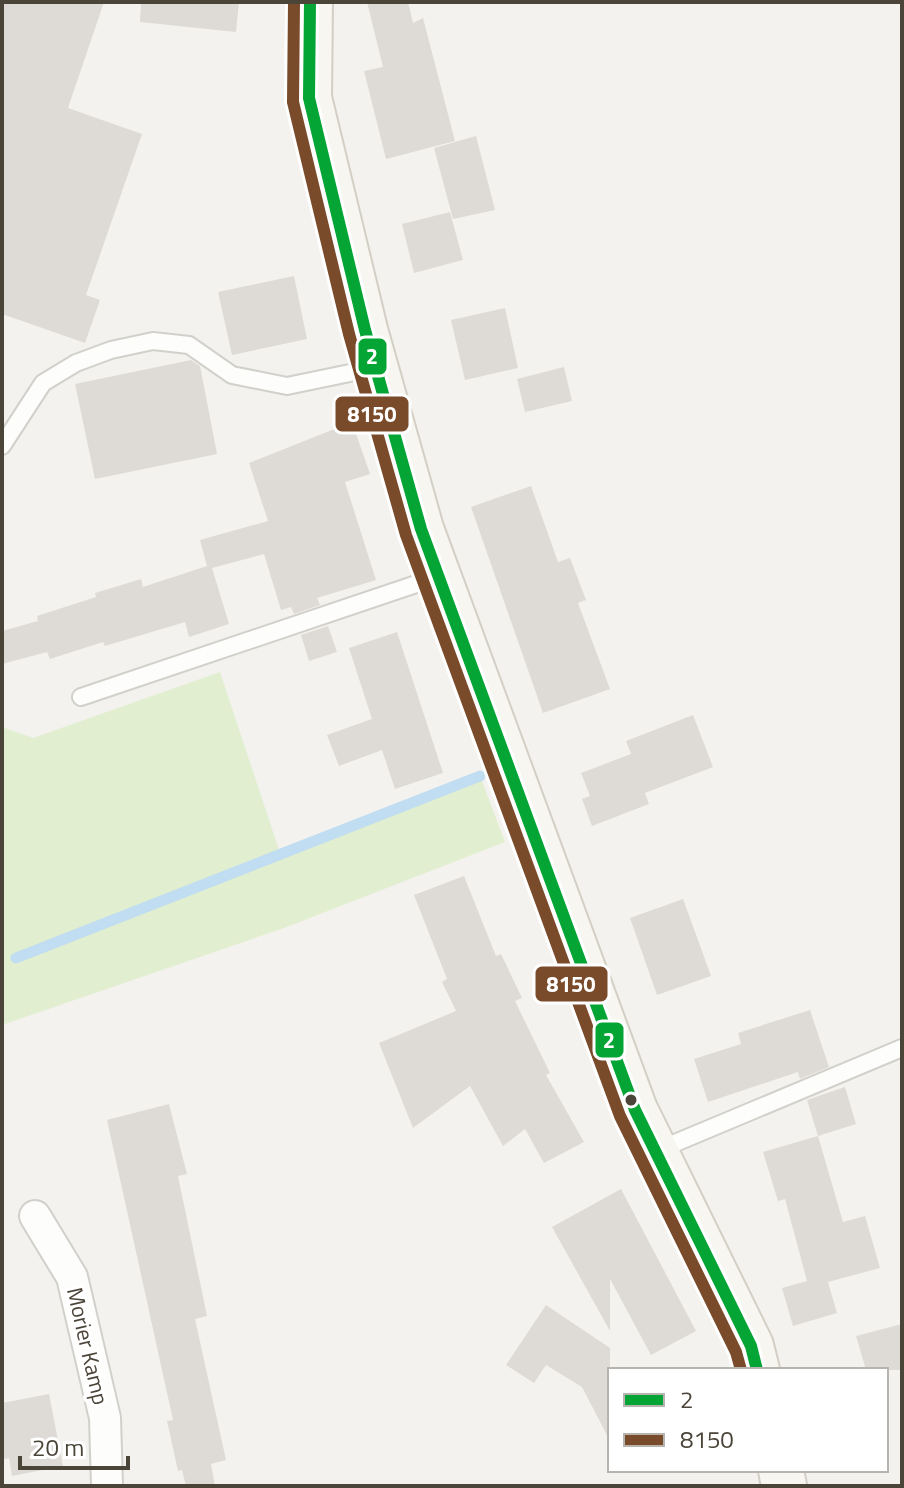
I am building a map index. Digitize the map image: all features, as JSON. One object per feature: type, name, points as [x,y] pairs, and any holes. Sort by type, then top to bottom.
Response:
[{"type":"main road","points":[[310,2],[309,98],[376,368],[421,529],[629,1096],[751,1346],[756,1368]]},
{"type":"street","name":"Morier Kamp","points":[[35,1216],[72,1277],[105,1418],[107,1486]]},
{"type":"lane","points":[[2,446],[43,383],[87,359],[153,341],[189,345],[232,375],[287,386],[376,368]]},
{"type":"lane","points":[[81,697],[438,577]]},
{"type":"lane","points":[[655,1152],[902,1048]]},
{"type":"green space","points":[[220,672],[279,850],[480,776],[505,842],[284,928],[2,1025],[2,727],[33,738]]},
{"type":"building","points":[[2,2],[104,2],[68,108],[142,134],[86,295],[100,300],[85,343],[2,314]]},
{"type":"building","points":[[141,2],[239,2],[236,32],[140,22]]},
{"type":"building","points":[[367,2],[408,2],[413,23],[423,18],[455,141],[386,159],[364,71],[383,67]]},
{"type":"building","points":[[476,136],[495,210],[453,219],[434,148]]},
{"type":"building","points":[[450,212],[463,260],[414,273],[402,224]]},
{"type":"building","points":[[294,276],[307,339],[232,355],[218,292]]},
{"type":"building","points":[[505,308],[518,368],[465,380],[451,320]]},
{"type":"building","points":[[191,360],[200,366],[217,454],[95,479],[75,384]]},
{"type":"building","points":[[564,367],[572,401],[525,412],[517,379]]},
{"type":"building","points":[[352,422],[370,474],[345,482],[376,580],[317,598],[320,605],[294,614],[291,607],[281,610],[264,554],[212,568],[229,624],[189,637],[185,622],[50,659],[47,652],[2,664],[2,631],[38,621],[37,616],[96,597],[95,593],[141,579],[143,587],[207,566],[200,540],[268,521],[249,463]]},
{"type":"building","points":[[531,486],[558,562],[570,558],[586,600],[578,603],[610,689],[543,713],[471,507]]},
{"type":"building","points":[[328,626],[337,652],[309,661],[301,635]]},
{"type":"building","points":[[397,632],[443,773],[395,789],[382,750],[339,766],[327,735],[372,719],[349,648]]},
{"type":"building","points":[[693,715],[713,767],[645,793],[649,804],[592,826],[582,799],[590,796],[581,773],[631,754],[626,741]]},
{"type":"building","points":[[464,876],[496,956],[501,954],[522,998],[515,1001],[550,1073],[546,1075],[584,1142],[544,1163],[525,1129],[503,1146],[470,1086],[413,1128],[379,1043],[456,1011],[442,982],[447,979],[414,895]]},
{"type":"building","points":[[683,899],[711,976],[657,995],[630,918]]},
{"type":"building","points":[[810,1010],[829,1067],[800,1079],[798,1072],[708,1102],[694,1059],[741,1044],[738,1033]]},
{"type":"building","points":[[845,1087],[856,1124],[818,1136],[807,1100]]},
{"type":"building","points":[[169,1104],[187,1174],[178,1176],[207,1316],[195,1319],[226,1460],[211,1464],[215,1486],[186,1486],[182,1470],[178,1471],[167,1421],[173,1420],[107,1120]]},
{"type":"building","points":[[818,1136],[843,1222],[865,1216],[880,1268],[828,1282],[837,1313],[793,1326],[782,1288],[807,1281],[785,1199],[778,1201],[763,1152]]},
{"type":"building","points":[[621,1189],[696,1331],[651,1355],[610,1279],[610,1331],[552,1227]]},
{"type":"building","points":[[546,1305],[610,1348],[608,1437],[582,1387],[546,1365],[534,1383],[506,1365]]},
{"type":"building","points":[[902,1324],[902,1370],[865,1368],[856,1336]]},
{"type":"building","points":[[49,1394],[63,1466],[12,1476],[9,1458],[2,1460],[2,1403]]},
{"type":"waterway","points":[[16,958],[480,776]]},
{"type":"transit line","name":"8150","points":[[294,2],[293,102],[349,334],[406,535],[620,1116],[736,1352],[740,1368]]},
{"type":"transit line","name":"2","points":[[310,2],[309,98],[365,330],[421,529],[635,1110],[751,1346],[756,1368]]}]
